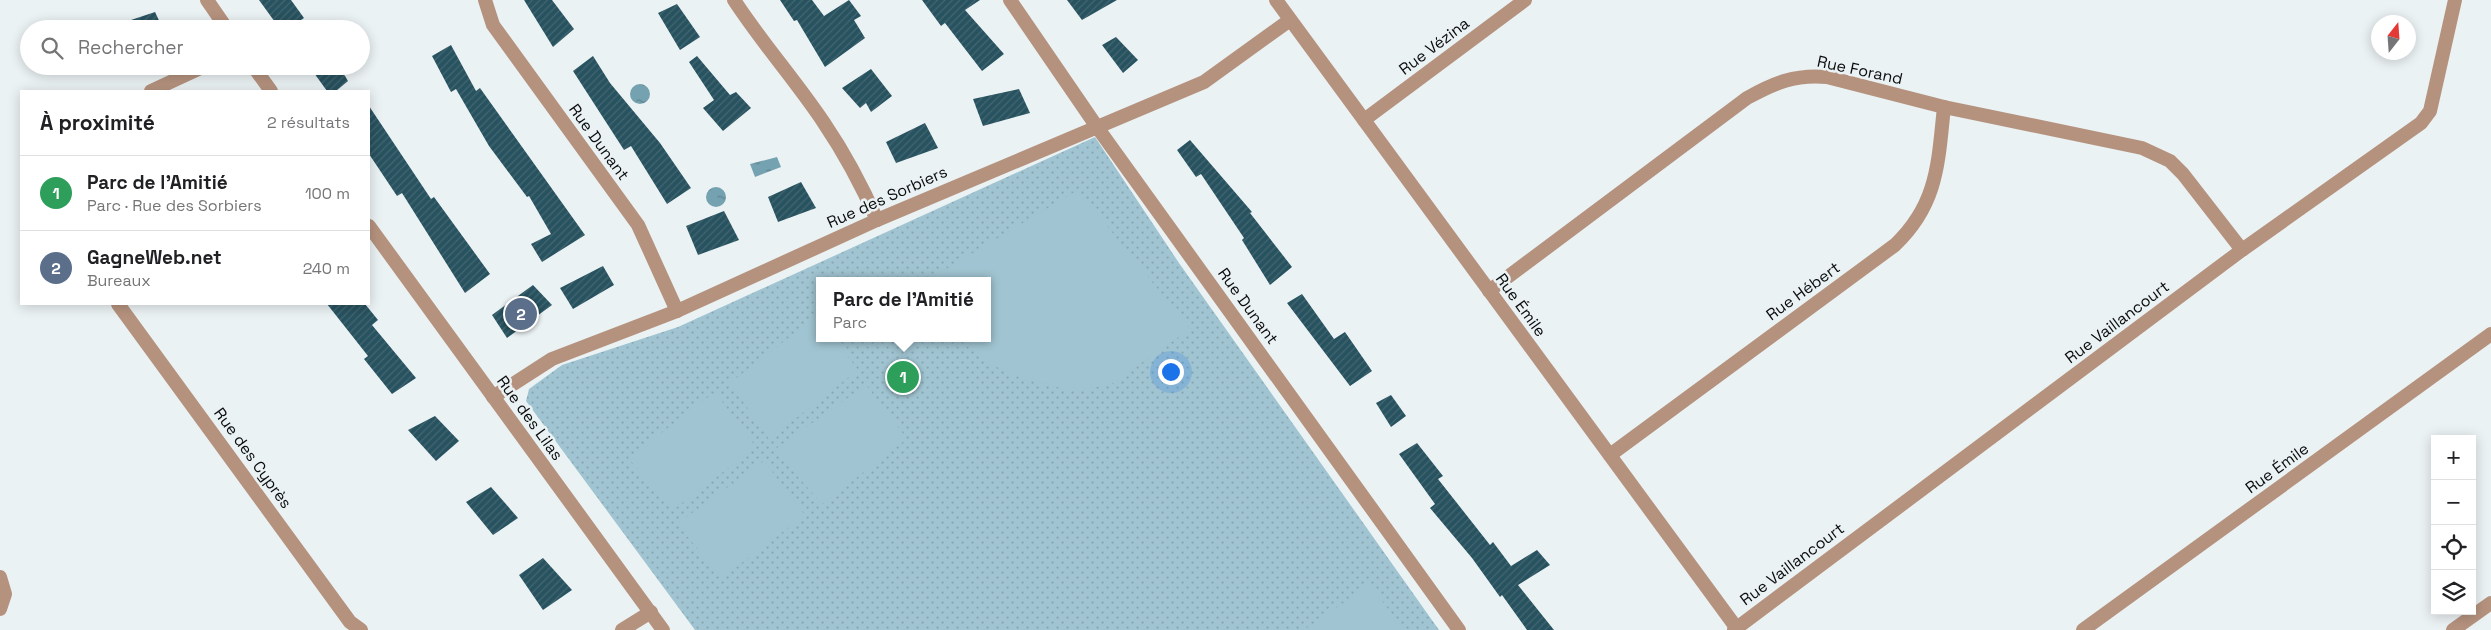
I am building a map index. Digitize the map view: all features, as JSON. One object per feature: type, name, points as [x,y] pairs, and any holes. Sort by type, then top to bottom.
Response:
[{"type":"street","points":[[207,0],[221,20]]},
{"type":"street","name":"Rue Dunant","points":[[485,0],[493,25],[638,225],[677,310]]},
{"type":"street","points":[[734,0],[756,35],[824,122],[859,181],[877,220]]},
{"type":"street","name":"Rue Dunant","points":[[1010,0],[1097,127],[1459,630]]},
{"type":"street","name":"Rue Émile","points":[[1276,0],[1736,629]]},
{"type":"street","name":"Rue Vézina","points":[[1364,120],[1525,0]]},
{"type":"street","name":"Rue Vaillancourt","points":[[1736,629],[2242,250],[2421,122],[2430,110],[2455,0]]},
{"type":"street","name":"Rue des Sorbiers","points":[[493,397],[552,359],[677,310],[877,220],[1204,82],[1290,20]]},
{"type":"street","points":[[153,90],[186,75]]},
{"type":"street","points":[[259,75],[270,90]]},
{"type":"street","name":"Rue Forand","points":[[1489,291],[1746,98],[1774,83],[1810,76],[1827,77],[1944,107],[2129,144],[2157,155],[2170,161],[2183,174],[2242,250]]},
{"type":"street","name":"Rue Hébert","points":[[1610,455],[1895,245],[1906,234],[1926,205],[1935,182],[1944,107]]},
{"type":"street","name":"Rue des Lilas","points":[[370,227],[663,630]]},
{"type":"street","name":"Rue des Cyprès","points":[[119,305],[350,622],[361,630]]},
{"type":"street","name":"Rue Émile","points":[[2084,630],[2491,334]]},
{"type":"street","points":[[0,577],[5,594],[0,609]]},
{"type":"street","points":[[2453,630],[2491,603]]},
{"type":"street","points":[[622,630],[650,612]]},
{"type":"shaded area","points":[[1095,137],[1179,263],[1439,630],[695,630],[526,401],[529,389],[562,365],[678,327]]},
{"type":"shaded area","points":[[1078,190],[1190,329],[1113,383],[1077,392],[1023,379],[988,363],[969,342],[991,342],[991,277],[933,277]]},
{"type":"shaded area","points":[[816,317],[816,342],[837,342],[858,370],[769,439],[730,383]]},
{"type":"shaded area","points":[[866,385],[907,439],[822,504],[774,450]]},
{"type":"shaded area","points":[[715,392],[756,447],[673,510],[628,458]]},
{"type":"shaded area","points":[[764,461],[805,515],[722,578],[677,524]]},
{"type":"shaded area","points":[[1369,585],[1405,630],[1304,630]]},
{"type":"water","points":[[640,84],[647,87],[650,94],[647,101],[640,104],[633,101],[630,94],[633,87]]},
{"type":"water","points":[[777,157],[781,167],[755,177],[750,164]]},
{"type":"water","points":[[716,187],[723,190],[726,197],[723,204],[716,207],[709,204],[706,197],[709,190]]},
{"type":"building","points":[[259,0],[291,0],[304,18],[301,20],[273,20]]},
{"type":"building","points":[[524,0],[552,0],[574,29],[553,47]]},
{"type":"building","points":[[780,0],[812,0],[824,16],[849,0],[861,16],[854,20],[865,38],[825,67],[797,20],[794,21]]},
{"type":"building","points":[[922,0],[980,0],[965,10],[1004,54],[982,71],[945,23],[941,26]]},
{"type":"building","points":[[1067,0],[1117,0],[1082,20]]},
{"type":"building","points":[[677,4],[700,37],[680,50],[658,13]]},
{"type":"building","points":[[155,12],[159,20],[131,20]]},
{"type":"building","points":[[1116,37],[1138,60],[1123,73],[1102,45]]},
{"type":"building","points":[[451,45],[476,91],[480,88],[585,235],[542,262],[531,244],[551,234],[529,196],[527,197],[489,146],[456,89],[451,92],[432,56]]},
{"type":"building","points":[[593,56],[610,83],[660,143],[691,188],[667,204],[631,146],[624,150],[573,71]]},
{"type":"building","points":[[697,56],[730,95],[736,92],[751,108],[723,131],[703,108],[714,100],[689,62]]},
{"type":"building","points":[[871,69],[892,96],[871,112],[866,103],[860,108],[842,88]]},
{"type":"building","points":[[315,75],[344,75],[348,81],[337,90],[326,90]]},
{"type":"building","points":[[1019,89],[1030,113],[983,126],[973,99]]},
{"type":"building","points":[[370,108],[431,199],[434,197],[490,274],[465,293],[402,193],[397,196],[370,156]]},
{"type":"building","points":[[925,123],[938,148],[896,163],[886,142]]},
{"type":"building","points":[[1190,140],[1252,212],[1250,213],[1292,267],[1270,285],[1242,240],[1244,238],[1201,174],[1196,177],[1177,150]]},
{"type":"building","points":[[801,182],[816,208],[778,222],[768,197]]},
{"type":"building","points":[[724,211],[739,240],[698,255],[686,226]]},
{"type":"building","points":[[603,266],[614,285],[573,309],[560,288]]},
{"type":"building","points":[[533,285],[552,305],[507,338],[492,315]]},
{"type":"building","points":[[1302,294],[1334,339],[1345,332],[1372,371],[1350,386],[1287,303]]},
{"type":"building","points":[[328,305],[366,305],[378,320],[372,325],[416,378],[392,394],[364,359],[368,356]]},
{"type":"building","points":[[1391,395],[1406,416],[1391,427],[1376,403]]},
{"type":"building","points":[[435,416],[459,441],[436,461],[408,430]]},
{"type":"building","points":[[1417,443],[1443,476],[1438,479],[1490,545],[1493,542],[1511,566],[1537,550],[1550,565],[1518,585],[1554,630],[1527,630],[1502,595],[1500,597],[1472,558],[1430,508],[1435,504],[1399,454]]},
{"type":"building","points":[[491,487],[518,518],[493,535],[466,502]]},
{"type":"building","points":[[543,558],[572,590],[543,610],[519,575]]},
{"type":"place","name":"GagneWeb.net","points":[[521,314]]},
{"type":"place","name":"Parc de l'Amitié","points":[[903,377]]}]
